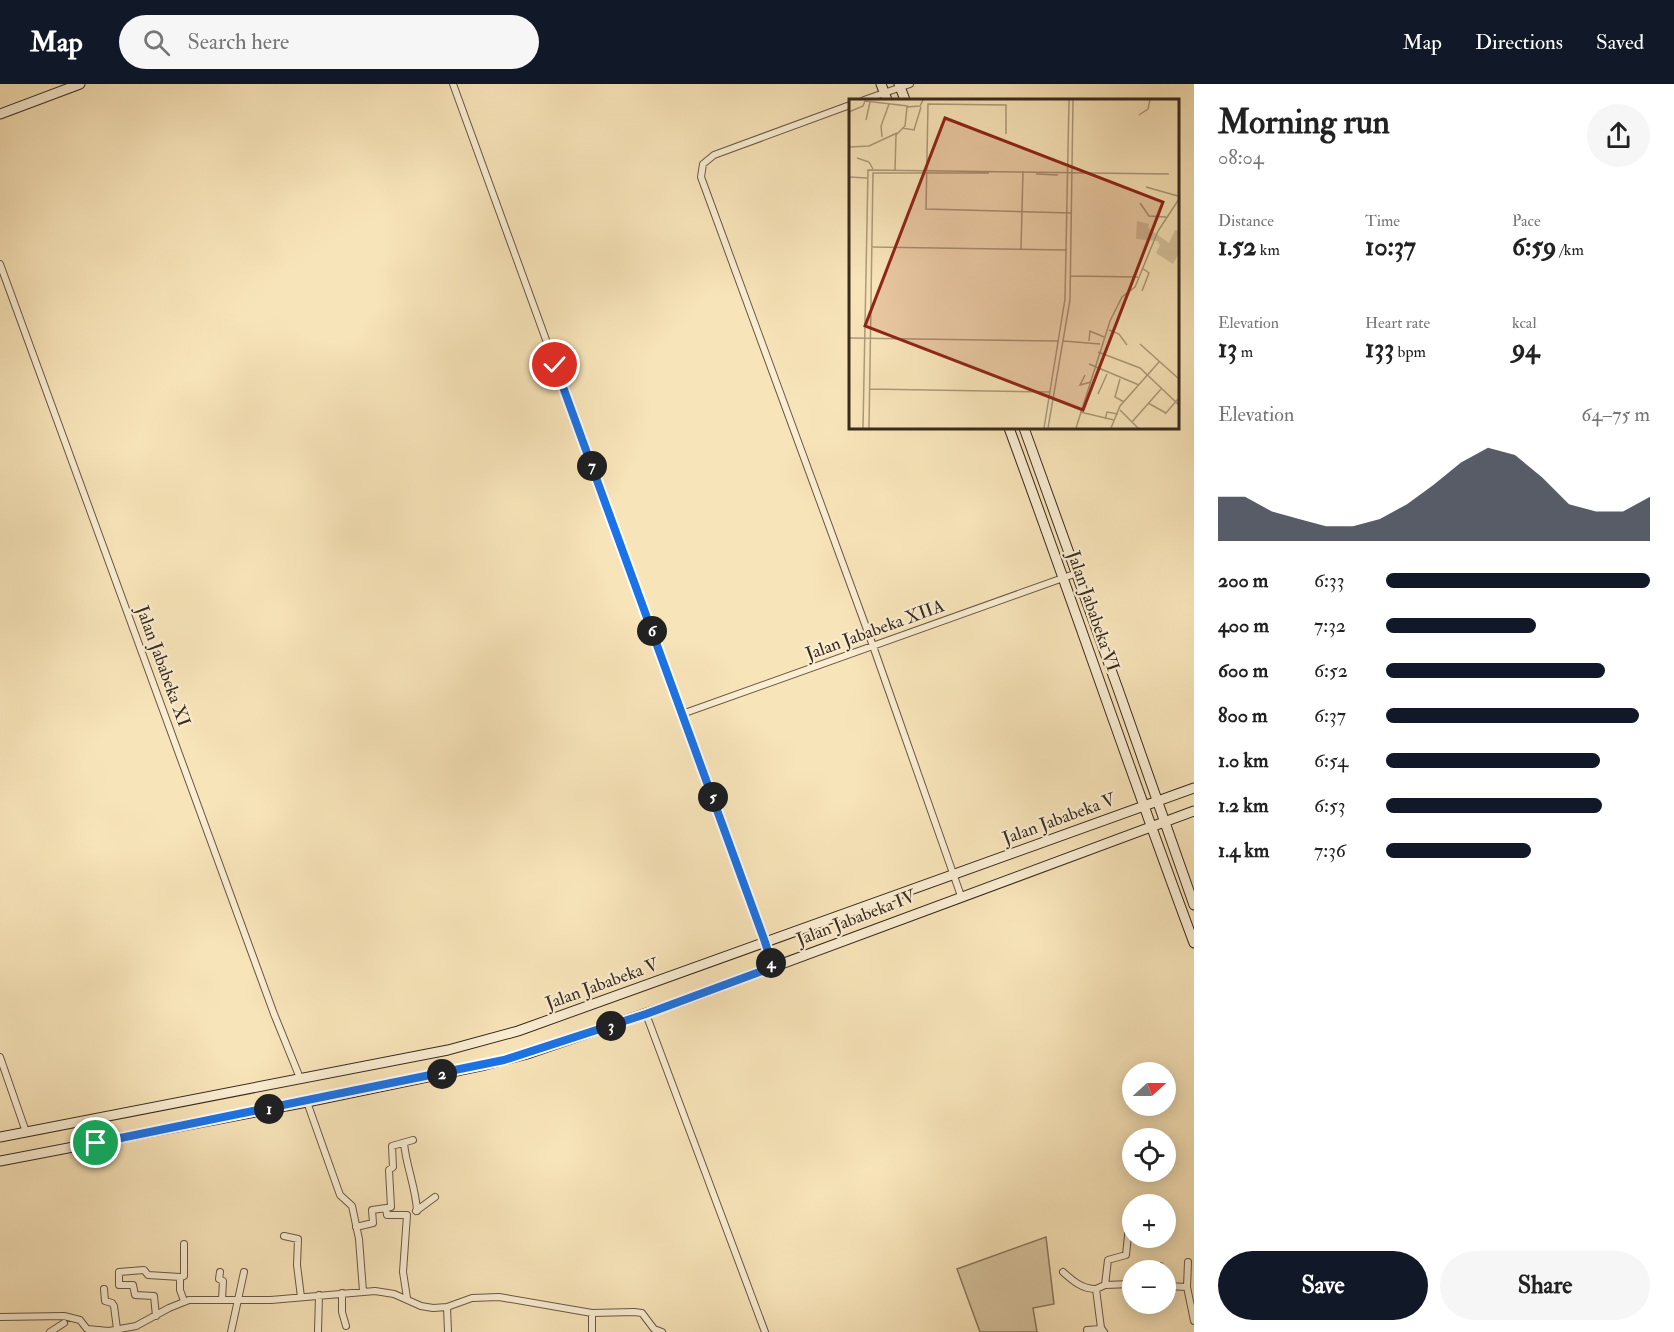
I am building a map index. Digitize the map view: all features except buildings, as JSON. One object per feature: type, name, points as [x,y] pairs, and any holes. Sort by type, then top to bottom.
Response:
[{"type":"street","points":[[0,114],[80,84]]},
{"type":"street","points":[[453,84],[773,967]]},
{"type":"street","points":[[866,99],[903,85]]},
{"type":"street","points":[[849,105],[714,155],[702,164],[701,177],[873,646],[961,896]]},
{"type":"street","name":"Jalan Jababeka XI","points":[[0,264],[266,992],[300,1078]]},
{"type":"street","name":"Jalan Jababeka VI","points":[[1009,429],[1065,577],[1194,944]]},
{"type":"street","name":"Jalan Jababeka VI","points":[[1024,429],[1194,905]]},
{"type":"street","name":"Jalan Jababeka XIIA","points":[[682,714],[1077,573]]},
{"type":"street","name":"Jalan Jababeka V","points":[[0,1137],[448,1050],[518,1031],[1194,788]]},
{"type":"street","name":"Jalan Jababeka IV","points":[[0,1161],[307,1102],[504,1060],[646,1014],[1194,811]]},
{"type":"street","points":[[646,1014],[765,1332]]},
{"type":"street","points":[[0,1057],[26,1132]]},
{"type":"street","points":[[307,1102],[340,1195],[352,1205],[357,1227],[363,1291]]},
{"type":"street","points":[[357,1227],[373,1223],[372,1210],[391,1207],[388,1178],[389,1170],[393,1167],[392,1146],[413,1140]]},
{"type":"street","points":[[404,1143],[417,1211]]},
{"type":"street","points":[[386,1208],[387,1215],[406,1215],[417,1211],[435,1197]]},
{"type":"street","points":[[406,1215],[408,1217],[403,1272],[407,1298]]},
{"type":"street","points":[[284,1236],[298,1239],[297,1265],[301,1297]]},
{"type":"street","points":[[156,1316],[154,1296],[135,1295],[133,1285],[120,1286],[119,1272],[144,1270],[148,1275],[184,1277],[184,1244]]},
{"type":"street","points":[[1105,1285],[1107,1260],[1126,1255],[1127,1248]]},
{"type":"street","points":[[1188,1262],[1187,1287],[1194,1321]]},
{"type":"street","points":[[220,1272],[219,1279],[223,1281],[222,1300]]},
{"type":"street","points":[[231,1332],[244,1272]]},
{"type":"street","points":[[1063,1272],[1086,1288],[1096,1289],[1105,1285],[1122,1284]]},
{"type":"street","points":[[180,1277],[180,1290],[184,1301]]},
{"type":"street","points":[[1176,1286],[1187,1287]]},
{"type":"street","points":[[104,1289],[105,1301],[114,1306],[117,1329]]},
{"type":"street","points":[[1087,1330],[1103,1331],[1096,1289]]},
{"type":"street","points":[[0,1317],[80,1320],[87,1329],[135,1329],[184,1301],[271,1300],[363,1291],[387,1292],[428,1307],[447,1307],[467,1299],[499,1297],[592,1313],[639,1312],[645,1316],[654,1329],[662,1332]]},
{"type":"street","points":[[342,1293],[342,1312],[346,1326]]},
{"type":"street","points":[[318,1332],[319,1295]]},
{"type":"street","points":[[447,1307],[448,1332]]},
{"type":"street","points":[[592,1313],[592,1332]]},
{"type":"street","points":[[50,1332],[64,1320]]},
{"type":"street","points":[[64,1320],[67,1332]]},
{"type":"shaded area","points":[[1046,1237],[1054,1304],[1033,1308],[1037,1332],[980,1332],[957,1269]]},
{"type":"route","points":[[96,1143],[307,1102],[504,1060],[646,1014],[773,967],[555,365]]}]
